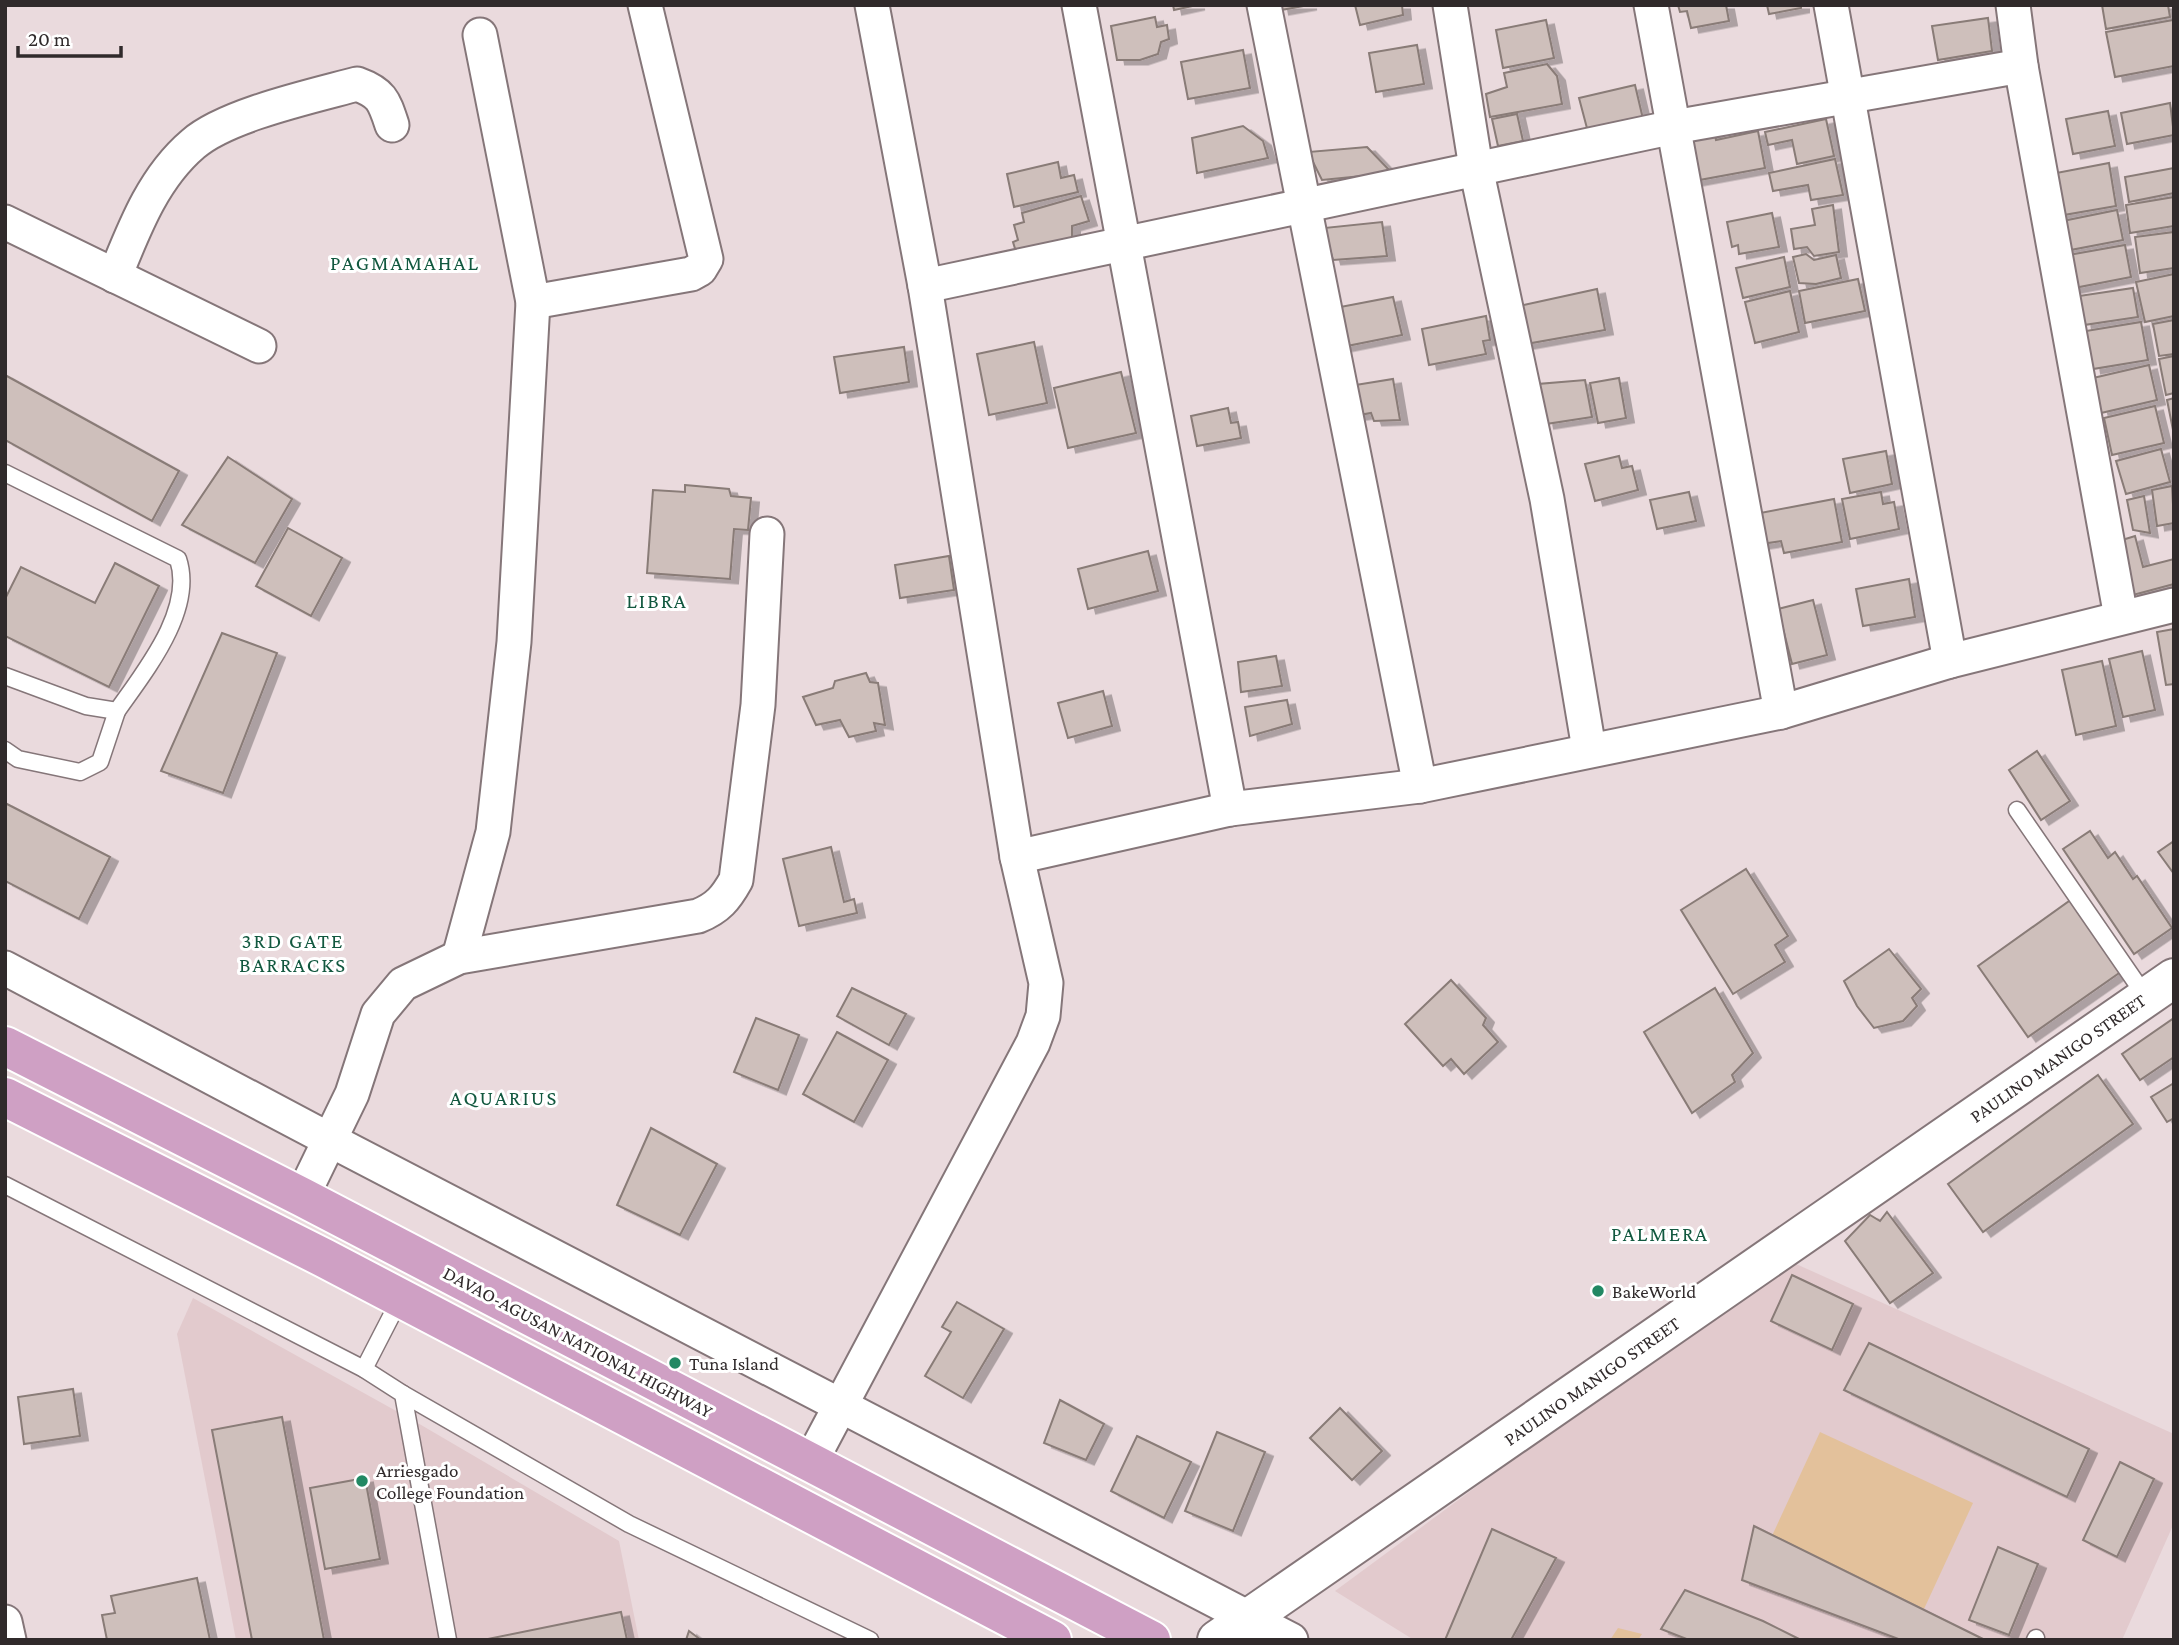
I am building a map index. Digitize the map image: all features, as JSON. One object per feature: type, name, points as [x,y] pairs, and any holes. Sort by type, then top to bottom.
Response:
[{"type":"highway","name":"DAVAO-AGUSAN NATIONAL HIGHWAY","points":[[5,1046],[1151,1640]]},
{"type":"highway","points":[[5,1097],[400,1299],[1052,1640]]},
{"type":"street","points":[[533,302],[691,275],[700,269],[706,259],[645,5]]},
{"type":"street","points":[[810,1463],[1033,1043],[1043,1016],[1046,983],[1017,857],[925,286],[872,5]]},
{"type":"street","points":[[1079,5],[1230,809]]},
{"type":"street","points":[[1264,5],[1420,786]]},
{"type":"street","points":[[1450,5],[1476,168],[1547,499],[1589,749]]},
{"type":"street","points":[[1651,5],[1780,712]]},
{"type":"street","points":[[1831,5],[1951,661]]},
{"type":"street","points":[[2013,5],[2021,65],[2121,617]]},
{"type":"street","points":[[459,957],[494,819],[514,642],[533,302],[480,34]]},
{"type":"street","points":[[925,286],[1674,127],[1849,98],[2021,65]]},
{"type":"street","points":[[115,276],[141,214],[166,173],[193,144],[217,128],[357,84],[374,90],[385,104],[392,125]]},
{"type":"street","points":[[5,222],[259,346]]},
{"type":"street","points":[[302,1198],[352,1094],[378,1014],[403,985],[459,957],[698,916],[711,911],[724,898],[736,880],[758,705],[767,534]]},
{"type":"street","points":[[1017,857],[1230,809],[1420,786],[1589,749],[1780,712],[1951,661],[2174,605]]},
{"type":"street","points":[[5,968],[1291,1640]]},
{"type":"street","name":"PAULINO MANIGO STREET","points":[[1217,1640],[2160,987]]},
{"type":"street","points":[[5,1622],[9,1640]]},
{"type":"lane","points":[[5,473],[178,559],[184,578],[175,611],[158,654],[117,711],[100,762],[80,772],[18,759],[5,750]]},
{"type":"lane","points":[[5,676],[86,706],[117,711]]},
{"type":"lane","points":[[2017,810],[2160,987]]},
{"type":"lane","points":[[5,1185],[364,1369],[402,1394],[629,1524],[870,1640]]},
{"type":"lane","points":[[364,1369],[400,1299]]},
{"type":"lane","points":[[402,1394],[448,1640]]},
{"type":"shaded area","points":[[1785,1259],[2174,1434],[2174,1523],[2122,1640],[1414,1640],[1335,1591]]},
{"type":"shaded area","name":"Arriesgado College Foundation","points":[[193,1298],[416,1422],[619,1541],[639,1640],[236,1640],[177,1334]]},
{"type":"shaded area","points":[[1820,1432],[1973,1503],[1924,1609],[1771,1538]]},
{"type":"shaded area","points":[[1618,1628],[1642,1634],[1638,1640],[1610,1640]]},
{"type":"building","points":[[1173,5],[1197,5],[1174,10]]},
{"type":"building","points":[[1280,5],[1309,5],[1281,10]]},
{"type":"building","points":[[1355,5],[1402,5],[1403,15],[1360,25]]},
{"type":"building","points":[[1678,5],[1726,5],[1729,21],[1691,28],[1687,11],[1680,12]]},
{"type":"building","points":[[1767,5],[1801,5],[1801,8],[1769,14]]},
{"type":"building","points":[[2102,5],[2168,5],[2170,17],[2106,29]]},
{"type":"building","points":[[1155,17],[1157,27],[1167,25],[1169,39],[1161,42],[1158,54],[1140,60],[1117,60],[1111,26]]},
{"type":"building","points":[[1988,18],[1992,51],[1938,60],[1932,26]]},
{"type":"building","points":[[1546,20],[1554,58],[1503,68],[1496,30]]},
{"type":"building","points":[[2173,20],[2174,66],[2115,77],[2106,32]]},
{"type":"building","points":[[1417,45],[1424,84],[1376,92],[1369,53]]},
{"type":"building","points":[[1243,50],[1250,88],[1188,99],[1181,62]]},
{"type":"building","points":[[1547,64],[1557,76],[1562,104],[1490,117],[1486,94],[1507,87],[1504,73]]},
{"type":"building","points":[[1635,85],[1643,119],[1588,132],[1579,98]]},
{"type":"building","points":[[2170,103],[2174,135],[2127,144],[2121,113]]},
{"type":"building","points":[[2108,111],[2115,146],[2073,154],[2066,119]]},
{"type":"building","points":[[1517,114],[1523,141],[1498,146],[1492,119]]},
{"type":"building","points":[[1826,119],[1834,156],[1797,164],[1792,140],[1768,145],[1765,132]]},
{"type":"building","points":[[1243,126],[1263,141],[1268,158],[1197,173],[1192,138]]},
{"type":"building","points":[[1713,127],[1716,140],[1758,131],[1765,168],[1694,181],[1686,142]]},
{"type":"building","points":[[1367,147],[1392,173],[1322,180],[1308,152]]},
{"type":"building","points":[[1835,159],[1843,195],[1811,200],[1808,185],[1773,191],[1769,173]]},
{"type":"building","points":[[1058,162],[1061,178],[1074,175],[1078,192],[1014,207],[1007,174]]},
{"type":"building","points":[[2109,163],[2116,206],[2058,216],[2051,174]]},
{"type":"building","points":[[2174,168],[2174,193],[2129,202],[2125,177]]},
{"type":"building","points":[[1081,196],[1089,221],[1072,226],[1072,240],[1017,255],[1013,242],[1018,240],[1014,225],[1024,222],[1022,213]]},
{"type":"building","points":[[2174,197],[2174,226],[2130,233],[2126,205]]},
{"type":"building","points":[[1833,205],[1839,252],[1814,256],[1807,247],[1794,249],[1791,229],[1815,225],[1812,209]]},
{"type":"building","points":[[2117,210],[2123,240],[2060,252],[2053,223]]},
{"type":"building","points":[[1772,213],[1779,247],[1739,254],[1738,245],[1732,247],[1727,222]]},
{"type":"building","points":[[1382,222],[1387,256],[1333,260],[1324,228]]},
{"type":"building","points":[[2174,232],[2174,268],[2140,273],[2135,237]]},
{"type":"building","points":[[2125,245],[2131,277],[2069,289],[2063,256]]},
{"type":"building","points":[[1806,254],[1814,260],[1836,255],[1841,278],[1816,284],[1799,283],[1793,257]]},
{"type":"building","points":[[1784,257],[1790,287],[1743,298],[1736,268]]},
{"type":"building","points":[[2174,274],[2174,316],[2145,322],[2136,282]]},
{"type":"building","points":[[1858,279],[1865,311],[1805,323],[1799,291]]},
{"type":"building","points":[[2133,288],[2138,317],[2084,325],[2079,296]]},
{"type":"building","points":[[1597,289],[1605,330],[1526,344],[1519,306]]},
{"type":"building","points":[[1790,291],[1799,332],[1755,343],[1745,302]]},
{"type":"building","points":[[1393,297],[1402,335],[1342,347],[1335,308]]},
{"type":"building","points":[[1486,316],[1490,340],[1483,341],[1486,354],[1429,365],[1422,329]]},
{"type":"building","points":[[2174,320],[2174,354],[2159,356],[2153,324]]},
{"type":"building","points":[[2141,322],[2148,360],[2093,369],[2086,331]]},
{"type":"building","points":[[1034,342],[1047,403],[989,415],[977,354]]},
{"type":"building","points":[[904,347],[909,382],[840,393],[834,357]]},
{"type":"building","points":[[2174,356],[2174,393],[2166,395],[2159,359]]},
{"type":"building","points":[[2149,365],[2157,400],[2101,413],[2093,378]]},
{"type":"building","points":[[1121,372],[1136,433],[1068,448],[1054,388]]},
{"type":"building","points":[[5,375],[179,471],[152,521],[5,440]]},
{"type":"building","points":[[1619,378],[1626,418],[1598,423],[1590,383]]},
{"type":"building","points":[[1393,379],[1400,420],[1374,421],[1371,413],[1348,417],[1343,387]]},
{"type":"building","points":[[1585,380],[1592,417],[1546,424],[1538,384]]},
{"type":"building","points":[[2174,398],[2174,435],[2167,400]]},
{"type":"building","points":[[2155,406],[2164,443],[2112,455],[2104,418]]},
{"type":"building","points":[[1228,408],[1231,423],[1238,422],[1241,438],[1197,446],[1191,416]]},
{"type":"building","points":[[2161,449],[2170,482],[2126,494],[2116,461]]},
{"type":"building","points":[[1886,451],[1892,484],[1850,493],[1843,459]]},
{"type":"building","points":[[1619,456],[1622,468],[1632,466],[1638,490],[1595,501],[1585,464]]},
{"type":"building","points":[[228,457],[292,499],[255,563],[182,525]]},
{"type":"building","points":[[685,485],[729,489],[731,496],[751,498],[748,530],[734,529],[730,579],[647,573],[653,490],[685,492]]},
{"type":"building","points":[[2172,486],[2174,523],[2157,526],[2152,490]]},
{"type":"building","points":[[1689,492],[1696,521],[1657,529],[1650,500]]},
{"type":"building","points":[[1881,492],[1883,504],[1894,502],[1899,529],[1850,539],[1842,499]]},
{"type":"building","points":[[2144,496],[2150,533],[2133,530],[2127,500]]},
{"type":"building","points":[[1834,499],[1842,542],[1784,553],[1781,541],[1761,544],[1755,514]]},
{"type":"building","points":[[288,528],[342,558],[311,616],[256,586]]},
{"type":"building","points":[[2135,536],[2143,567],[2174,559],[2174,584],[2133,595],[2119,541]]},
{"type":"building","points":[[1148,551],[1158,591],[1088,609],[1078,569]]},
{"type":"building","points":[[949,556],[954,590],[900,598],[895,565]]},
{"type":"building","points":[[115,563],[159,586],[109,687],[5,636],[5,599],[21,567],[95,603]]},
{"type":"building","points":[[1909,579],[1915,617],[1863,626],[1856,589]]},
{"type":"building","points":[[1813,600],[1827,655],[1792,664],[1778,609]]},
{"type":"building","points":[[2174,629],[2174,684],[2166,685],[2157,632]]},
{"type":"building","points":[[222,633],[277,653],[223,793],[161,771]]},
{"type":"building","points":[[2142,651],[2155,710],[2123,717],[2109,659]]},
{"type":"building","points":[[1276,656],[1282,686],[1241,692],[1238,662]]},
{"type":"building","points":[[2102,661],[2116,726],[2076,735],[2062,670]]},
{"type":"building","points":[[866,673],[870,682],[878,683],[885,725],[874,723],[876,731],[849,737],[840,720],[816,725],[803,697],[833,688],[835,681]]},
{"type":"building","points":[[1103,691],[1112,726],[1068,738],[1058,703]]},
{"type":"building","points":[[1287,700],[1292,724],[1250,736],[1245,707]]},
{"type":"building","points":[[2037,751],[2070,801],[2041,820],[2009,770]]},
{"type":"building","points":[[5,803],[110,857],[79,919],[5,881]]},
{"type":"building","points":[[2090,831],[2108,858],[2115,852],[2133,879],[2137,876],[2172,928],[2134,954],[2063,849]]},
{"type":"building","points":[[2174,841],[2174,874],[2158,852]]},
{"type":"building","points":[[831,847],[844,902],[854,899],[857,913],[799,926],[783,859]]},
{"type":"building","points":[[1746,869],[1788,936],[1775,945],[1785,962],[1733,994],[1681,910]]},
{"type":"building","points":[[2072,899],[2122,971],[2028,1037],[1978,966]]},
{"type":"building","points":[[1889,949],[1921,989],[1912,998],[1917,1006],[1903,1021],[1874,1028],[1857,1006],[1844,981]]},
{"type":"building","points":[[1451,980],[1486,1018],[1483,1025],[1498,1042],[1464,1074],[1451,1059],[1443,1066],[1405,1024]]},
{"type":"building","points":[[852,988],[906,1014],[889,1045],[837,1016]]},
{"type":"building","points":[[1715,988],[1753,1053],[1732,1075],[1735,1082],[1692,1113],[1644,1032]]},
{"type":"building","points":[[756,1018],[799,1035],[778,1090],[734,1072]]},
{"type":"building","points":[[2174,1018],[2174,1057],[2140,1080],[2122,1054]]},
{"type":"building","points":[[837,1032],[888,1060],[854,1122],[803,1094]]},
{"type":"building","points":[[2098,1075],[2133,1124],[1983,1232],[1948,1184]]},
{"type":"building","points":[[2174,1083],[2174,1118],[2167,1122],[2151,1097]]},
{"type":"building","points":[[651,1128],[717,1164],[680,1235],[617,1205]]},
{"type":"building","points":[[1887,1212],[1933,1273],[1890,1303],[1845,1241],[1870,1215],[1880,1221]]},
{"type":"building","points":[[1792,1275],[1853,1304],[1832,1350],[1771,1321]]},
{"type":"building","points":[[957,1302],[1004,1329],[963,1398],[925,1376],[951,1332],[942,1327]]},
{"type":"building","points":[[1869,1343],[2089,1449],[2067,1497],[1844,1390]]},
{"type":"building","points":[[73,1389],[80,1436],[24,1444],[18,1397]]},
{"type":"building","points":[[1060,1400],[1104,1424],[1086,1460],[1044,1443]]},
{"type":"building","points":[[1340,1408],[1382,1451],[1352,1480],[1310,1438]]},
{"type":"building","points":[[282,1417],[324,1640],[252,1640],[212,1430]]},
{"type":"building","points":[[1217,1432],[1265,1452],[1233,1531],[1185,1511]]},
{"type":"building","points":[[1137,1436],[1191,1462],[1164,1518],[1111,1491]]},
{"type":"building","points":[[2120,1462],[2154,1479],[2117,1557],[2083,1540]]},
{"type":"building","points":[[365,1478],[380,1559],[325,1569],[310,1488]]},
{"type":"building","points":[[1754,1526],[1985,1640],[1901,1640],[1742,1580]]},
{"type":"building","points":[[1492,1529],[1556,1558],[1511,1640],[1445,1640]]},
{"type":"building","points":[[1998,1547],[2038,1564],[2009,1635],[1969,1620]]},
{"type":"building","points":[[197,1578],[210,1640],[107,1640],[102,1615],[115,1613],[111,1596]]},
{"type":"building","points":[[1685,1590],[1763,1621],[1801,1640],[1689,1640],[1661,1629]]},
{"type":"building","points":[[621,1612],[627,1640],[483,1640]]},
{"type":"building","points":[[689,1631],[701,1640],[686,1640]]},
{"type":"place","name":"BakeWorld","points":[[1598,1291]]},
{"type":"place","name":"Tuna Island","points":[[675,1363]]},
{"type":"place","name":"Arriesgado College Foundation","points":[[362,1481]]},
{"type":"district","name":"PAGMAMAHAL","points":[[405,263]]},
{"type":"district","name":"LIBRA","points":[[657,601]]},
{"type":"district","name":"3RD GATE BARRACKS","points":[[293,953]]},
{"type":"district","name":"AQUARIUS","points":[[504,1098]]},
{"type":"district","name":"PALMERA","points":[[1660,1234]]}]
